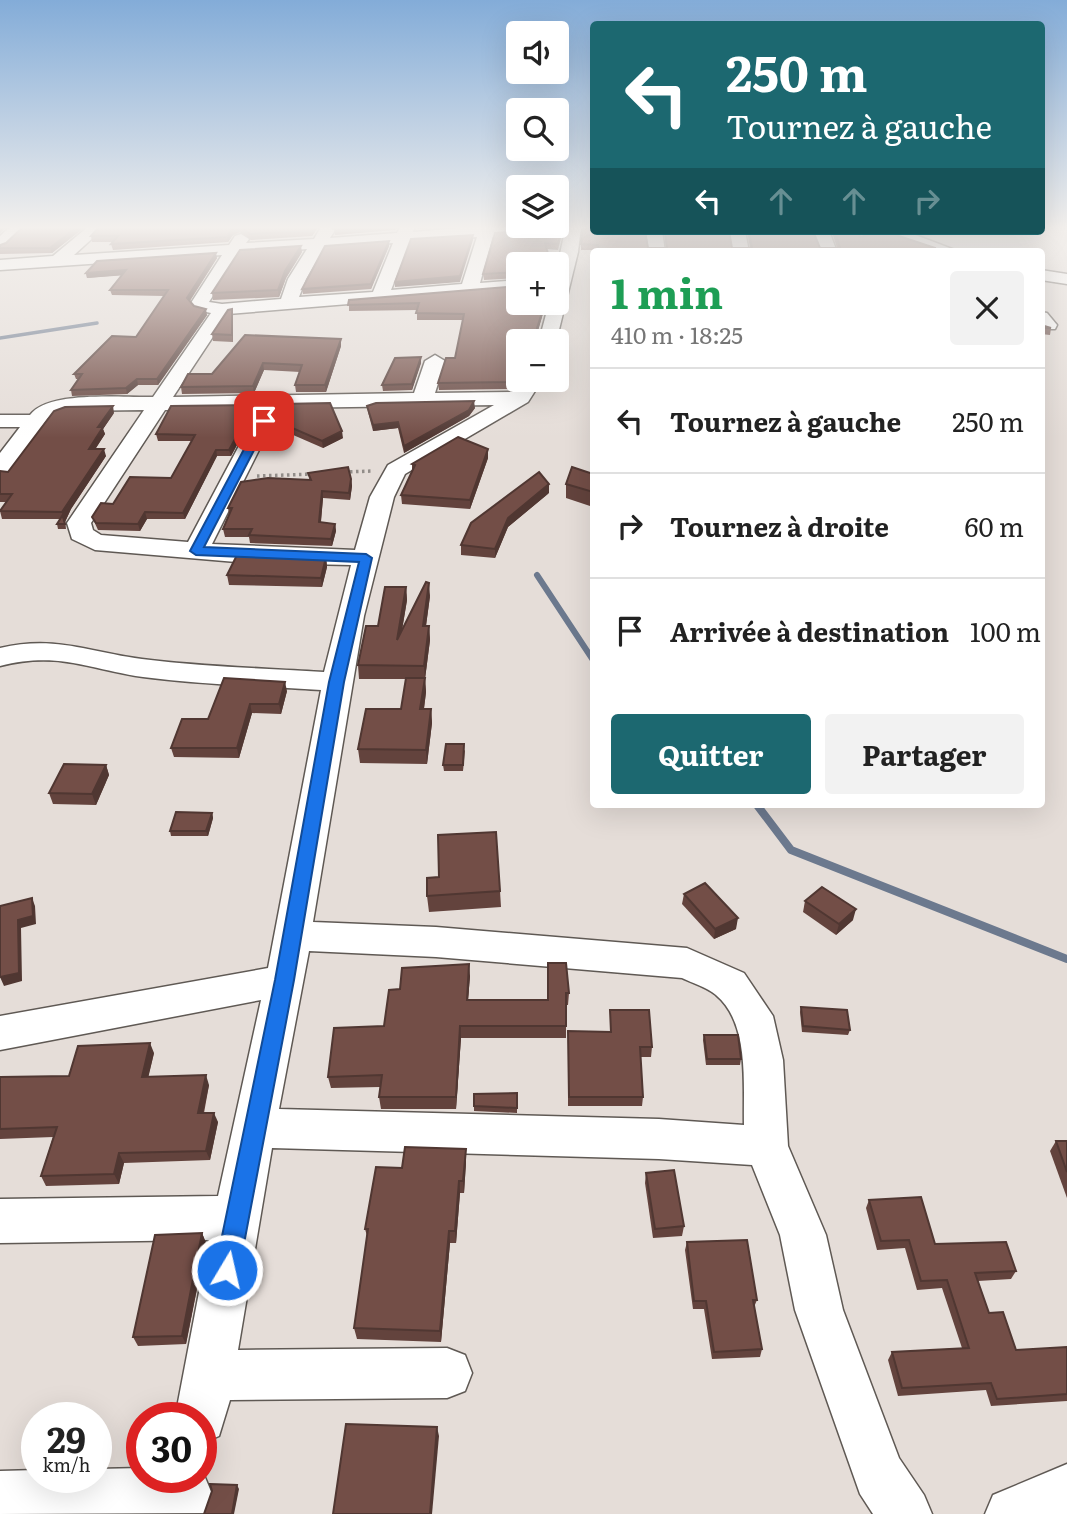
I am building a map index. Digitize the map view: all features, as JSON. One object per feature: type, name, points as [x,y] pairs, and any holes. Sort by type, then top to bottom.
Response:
[{"type":"street","points":[[203,297],[200,303],[203,306],[222,309],[359,297]]},
{"type":"street","points":[[289,302],[291,297]]},
{"type":"street","points":[[222,309],[79,523],[82,534],[95,542],[196,551],[366,558]]},
{"type":"street","points":[[423,398],[435,360]]},
{"type":"street","points":[[0,468],[41,414],[63,405],[272,404],[423,398],[506,391]]},
{"type":"street","points":[[447,1373],[206,1396],[253,1128],[285,980],[337,682],[382,497],[396,470],[522,392]]},
{"type":"street","points":[[196,551],[272,404]]},
{"type":"street","points":[[0,421],[35,421]]},
{"type":"street","points":[[0,657],[21,651],[55,648],[142,668],[337,682]]},
{"type":"street","points":[[291,936],[436,943],[687,963],[730,984],[753,1016],[763,1060],[766,1146],[803,1235],[819,1310],[879,1475],[905,1514]]},
{"type":"street","points":[[0,1033],[285,980]]},
{"type":"street","points":[[253,1128],[659,1139],[766,1146]]},
{"type":"street","points":[[0,1220],[236,1218]]},
{"type":"street","points":[[1012,1514],[1067,1491]]},
{"type":"street","points":[[0,1498],[185,1495]]},
{"type":"path","points":[[342,472],[396,470]]},
{"type":"path","points":[[234,477],[315,474]]},
{"type":"building","points":[[163,297],[188,297],[194,306],[206,309],[157,379],[137,379],[126,388],[71,390],[82,374],[74,374],[112,336],[136,337]]},
{"type":"building","points":[[389,297],[506,297],[506,315],[541,315],[537,329],[506,329],[506,382],[438,383],[446,358],[455,358],[464,314],[416,313],[419,303],[348,305],[349,300]]},
{"type":"building","points":[[232,309],[232,335],[212,334],[228,310]]},
{"type":"building","points":[[245,335],[341,339],[325,385],[295,385],[302,365],[263,363],[253,386],[181,387],[188,374],[212,374]]},
{"type":"building","points":[[421,357],[412,384],[382,385],[395,358]]},
{"type":"building","points":[[474,401],[469,410],[404,446],[398,422],[373,425],[367,406],[376,403]]},
{"type":"building","points":[[330,403],[342,431],[322,441],[283,424],[281,404]]},
{"type":"building","points":[[254,405],[229,450],[216,450],[183,513],[145,512],[138,524],[96,523],[92,517],[101,503],[113,504],[130,477],[171,478],[195,435],[156,434],[171,406]]},
{"type":"building","points":[[113,406],[98,427],[103,427],[89,449],[104,449],[62,512],[0,511],[12,494],[0,494],[0,471],[8,472],[54,411],[65,407]]},
{"type":"building","points":[[458,437],[488,449],[470,500],[401,495],[415,465],[412,464]]},
{"type":"building","points":[[348,467],[351,479],[349,493],[322,491],[319,522],[335,524],[331,539],[249,535],[252,529],[223,529],[232,508],[228,508],[241,482],[268,478],[311,480],[308,473]]},
{"type":"building","points":[[572,467],[590,473],[590,491],[566,484]]},
{"type":"building","points":[[539,472],[549,484],[508,518],[495,549],[461,545],[471,523]]},
{"type":"building","points":[[69,505],[63,517],[65,524],[57,524]]},
{"type":"building","points":[[237,555],[326,557],[321,578],[227,575]]},
{"type":"building","points":[[426,582],[429,583],[423,626],[429,626],[424,666],[358,665],[366,626],[378,626],[385,587],[406,587],[397,640]]},
{"type":"building","points":[[224,678],[285,682],[279,704],[250,704],[237,748],[171,748],[182,719],[208,719]]},
{"type":"building","points":[[406,678],[425,678],[420,709],[431,709],[426,750],[358,749],[366,709],[401,709]]},
{"type":"building","points":[[446,744],[464,744],[463,765],[443,765]]},
{"type":"building","points":[[64,764],[106,765],[92,794],[49,793]]},
{"type":"building","points":[[176,812],[212,813],[206,831],[170,831]]},
{"type":"building","points":[[496,832],[500,891],[427,896],[427,878],[439,877],[438,835]]},
{"type":"building","points":[[705,883],[738,918],[715,929],[684,894]]},
{"type":"building","points":[[822,887],[856,909],[839,924],[805,901]]},
{"type":"building","points":[[32,898],[33,916],[18,920],[19,973],[0,977],[0,906]]},
{"type":"building","points":[[548,963],[566,963],[569,993],[566,993],[566,1026],[460,1026],[456,1097],[379,1097],[382,1075],[328,1077],[334,1028],[384,1026],[389,990],[400,989],[402,968],[469,964],[467,1000],[548,1000]]},
{"type":"building","points":[[801,1007],[847,1010],[850,1030],[803,1026]]},
{"type":"building","points":[[610,1010],[649,1010],[652,1047],[640,1047],[643,1097],[569,1097],[568,1031],[611,1032]]},
{"type":"building","points":[[704,1035],[738,1035],[741,1059],[707,1059]]},
{"type":"building","points":[[150,1043],[142,1077],[206,1075],[198,1113],[214,1113],[206,1151],[119,1153],[114,1174],[41,1176],[57,1127],[0,1129],[0,1077],[69,1076],[78,1046]]},
{"type":"building","points":[[517,1093],[517,1108],[474,1106],[474,1094]]},
{"type":"building","points":[[1056,1141],[1067,1141],[1067,1172]]},
{"type":"building","points":[[405,1147],[466,1149],[463,1181],[459,1181],[455,1231],[449,1231],[440,1331],[354,1328],[368,1229],[365,1229],[376,1167],[402,1168]]},
{"type":"building","points":[[674,1170],[684,1226],[655,1229],[646,1173]]},
{"type":"building","points":[[921,1197],[935,1244],[1006,1242],[1016,1271],[975,1273],[989,1313],[1003,1312],[1016,1350],[1067,1347],[1067,1394],[997,1399],[991,1383],[902,1388],[892,1352],[969,1348],[947,1280],[921,1281],[909,1240],[881,1241],[869,1200]]},
{"type":"building","points":[[202,1233],[182,1336],[133,1337],[155,1235]]},
{"type":"building","points":[[747,1240],[757,1300],[753,1300],[762,1349],[714,1352],[706,1301],[694,1301],[687,1242]]},
{"type":"building","points":[[346,1424],[437,1427],[430,1514],[333,1514]]},
{"type":"building","points":[[217,1484],[237,1485],[232,1514],[204,1514],[211,1493],[217,1493]]},
{"type":"waterway","points":[[0,338],[97,323]]},
{"type":"waterway","points":[[537,575],[590,655]]},
{"type":"waterway","points":[[759,808],[791,850],[1067,959]]},
{"type":"route","points":[[227,1270],[253,1128],[285,980],[337,682],[350,616],[366,558],[196,551],[264,421]]}]
